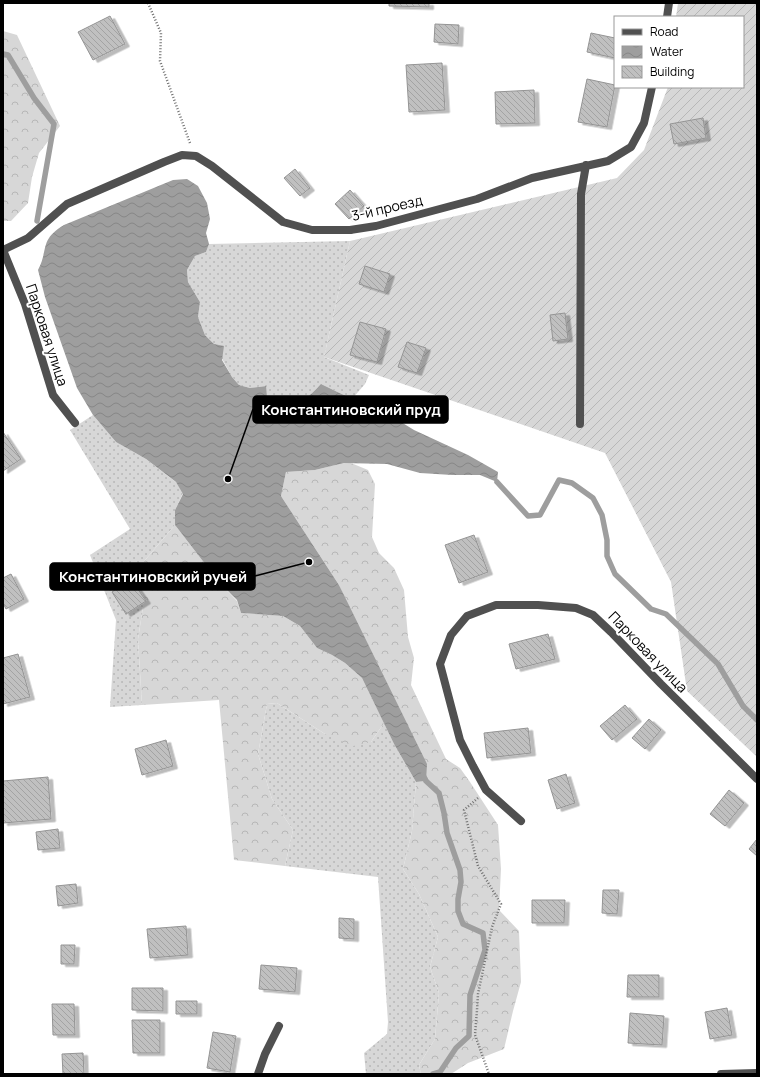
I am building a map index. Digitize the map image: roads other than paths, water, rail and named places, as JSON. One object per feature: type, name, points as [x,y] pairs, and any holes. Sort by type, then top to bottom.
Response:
[{"type":"street","points":[[667,16],[669,3]]},
{"type":"street","name":"3-й проезд","points":[[3,250],[28,238],[67,204],[182,155],[196,156],[212,166],[283,222],[312,230],[350,230],[376,226],[477,198],[532,178],[608,161],[630,148],[644,123],[652,88]]},
{"type":"street","points":[[580,424],[581,194],[586,166]]},
{"type":"street","name":"Парковая улица","points":[[3,250],[25,304],[53,396],[75,423]]},
{"type":"street","name":"Парковая улица","points":[[521,821],[486,790],[460,740],[440,664],[452,635],[467,616],[496,605],[538,605],[576,608],[593,615],[660,684],[757,779]]},
{"type":"street","points":[[258,1074],[265,1054],[279,1026]]},
{"type":"street","points":[[720,1074],[757,1073]]},
{"type":"water","points":[[187,179],[198,186],[207,203],[210,219],[206,233],[209,244],[206,252],[195,256],[187,270],[188,282],[200,302],[198,317],[205,335],[214,344],[224,346],[222,360],[232,377],[239,385],[250,388],[266,386],[267,397],[291,403],[308,397],[321,384],[388,414],[414,430],[468,455],[498,472],[497,482],[480,475],[420,473],[387,464],[344,463],[315,470],[286,472],[281,496],[339,585],[427,764],[426,781],[416,782],[394,744],[362,678],[345,663],[317,648],[300,626],[283,616],[241,613],[237,600],[219,582],[175,525],[175,510],[183,494],[176,482],[146,459],[116,442],[93,415],[77,388],[45,297],[38,270],[48,240],[56,230],[64,225],[173,180]]},
{"type":"waterway","points":[[3,54],[8,55],[34,98],[54,124],[37,221]]},
{"type":"waterway","points":[[497,482],[528,516],[540,515],[559,480],[572,483],[593,498],[602,515],[607,540],[607,556],[615,574],[651,609],[666,614],[718,664],[743,706],[757,720]]},
{"type":"waterway","points":[[423,775],[426,781],[439,793],[447,833],[460,870],[461,882],[458,899],[458,911],[463,924],[483,933],[485,950],[470,995],[469,1036],[456,1048],[440,1072],[433,1074]]},
{"type":"place","name":"Константиновский пруд","points":[[228,479]]},
{"type":"place","name":"Константиновский ручей","points":[[309,562]]}]
